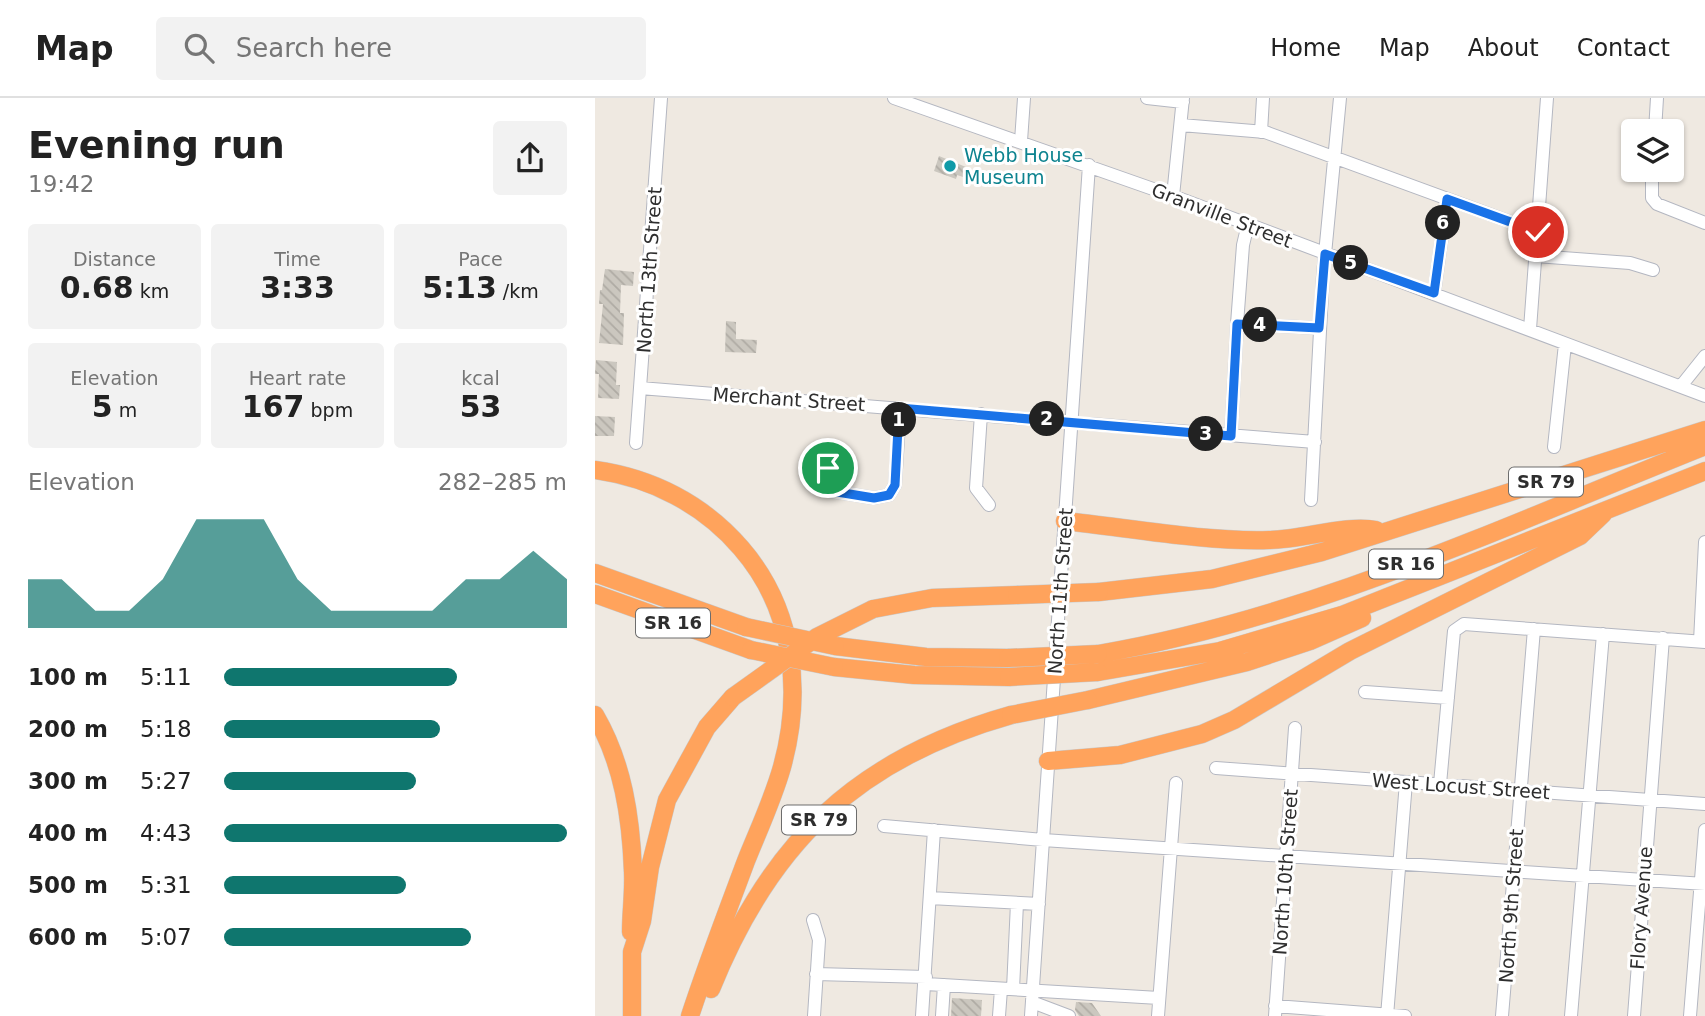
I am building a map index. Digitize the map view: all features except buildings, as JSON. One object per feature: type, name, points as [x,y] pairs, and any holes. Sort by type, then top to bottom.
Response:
[{"type":"highway","name":"SR 79","points":[[633,1008],[632,952],[642,921],[650,867],[667,800],[706,727],[733,697],[817,637],[873,609],[932,598],[1099,592],[1212,579],[1322,552],[1705,430]]},
{"type":"highway","name":"SR 16","points":[[595,573],[746,627],[835,646],[926,657],[1007,658],[1098,654],[1190,636],[1296,606],[1705,446]]},
{"type":"highway","points":[[595,470],[655,485],[693,505],[726,531],[768,585],[787,633],[792,705],[782,769],[697,1011]]},
{"type":"highway","name":"SR 16","points":[[595,594],[751,650],[834,667],[914,675],[1009,677],[1098,672],[1220,651],[1342,615],[1705,471]]},
{"type":"highway","points":[[1048,761],[1096,759],[1143,751],[1225,725],[1350,651],[1580,536],[1611,507]]},
{"type":"highway","points":[[1065,522],[1233,540],[1297,539],[1364,528],[1386,532]]},
{"type":"highway","name":"SR 79","points":[[697,1011],[759,895],[794,848],[834,805],[863,781],[913,750],[949,734],[1011,715],[1203,675],[1310,641],[1357,622],[1397,593]]},
{"type":"highway","points":[[595,715],[619,771],[629,812],[633,875],[632,952]]},
{"type":"street","name":"North 13th Street","points":[[636,443],[661,98]]},
{"type":"street","name":"Granville Street","points":[[894,98],[1174,196],[1705,396]]},
{"type":"street","points":[[1021,141],[1024,98]]},
{"type":"street","points":[[1147,98],[1183,100],[1174,196]]},
{"type":"street","points":[[1261,132],[1263,98]]},
{"type":"street","points":[[1311,500],[1319,328],[1340,98]]},
{"type":"street","points":[[1530,329],[1547,98]]},
{"type":"street","points":[[1656,119],[1657,98]]},
{"type":"street","points":[[1181,125],[1261,132],[1538,232]]},
{"type":"street","name":"North 11th Street","points":[[1031,1016],[1038,1003],[1038,904],[1089,165]]},
{"type":"street","points":[[1652,182],[1651,198],[1657,204],[1705,223]]},
{"type":"street","points":[[1434,293],[1447,199]]},
{"type":"street","points":[[1231,436],[1243,245],[1248,224]]},
{"type":"street","points":[[1536,256],[1629,263],[1653,270]]},
{"type":"street","points":[[1237,324],[1319,328]]},
{"type":"street","points":[[1553,447],[1565,344]]},
{"type":"street","points":[[1681,386],[1705,356]]},
{"type":"street","name":"Merchant Street","points":[[640,388],[1071,420],[1096,426],[1315,442]]},
{"type":"street","points":[[828,468],[831,491],[874,498],[889,495],[895,485],[899,408]]},
{"type":"street","points":[[981,414],[976,488],[989,505]]},
{"type":"street","points":[[1440,784],[1454,631],[1464,624],[1703,642],[1705,542]]},
{"type":"street","name":"North 9th Street","points":[[1502,1016],[1534,629]]},
{"type":"street","points":[[1571,1016],[1603,634]]},
{"type":"street","name":"Flory Avenue","points":[[1634,1016],[1663,638]]},
{"type":"street","points":[[1365,692],[1448,698]]},
{"type":"street","name":"North 10th Street","points":[[1275,1011],[1295,728]]},
{"type":"street","name":"West Locust Street","points":[[1216,768],[1705,804]]},
{"type":"street","points":[[1387,1015],[1406,782]]},
{"type":"street","points":[[1158,1016],[1176,783]]},
{"type":"street","points":[[884,826],[1043,840],[1702,884]]},
{"type":"street","points":[[922,1016],[935,830]]},
{"type":"street","points":[[1690,1016],[1699,989],[1705,830]]},
{"type":"street","points":[[930,898],[1038,904]]},
{"type":"street","points":[[999,1016],[1007,989],[1017,903]]},
{"type":"street","points":[[813,920],[819,940],[814,1016]]},
{"type":"street","points":[[816,974],[1007,989],[1069,1016]]},
{"type":"street","points":[[942,1016],[944,985]]},
{"type":"street","points":[[1038,1003],[1159,998]]},
{"type":"street","points":[[1275,1011],[1405,1016]]},
{"type":"place","name":"Webb House Museum","points":[[950,166]]},
{"type":"route","points":[[828,468],[831,491],[874,498],[889,495],[895,485],[899,408],[1071,420],[1096,426],[1231,436],[1237,324],[1319,328],[1325,254],[1434,293],[1447,199],[1538,232]]}]
